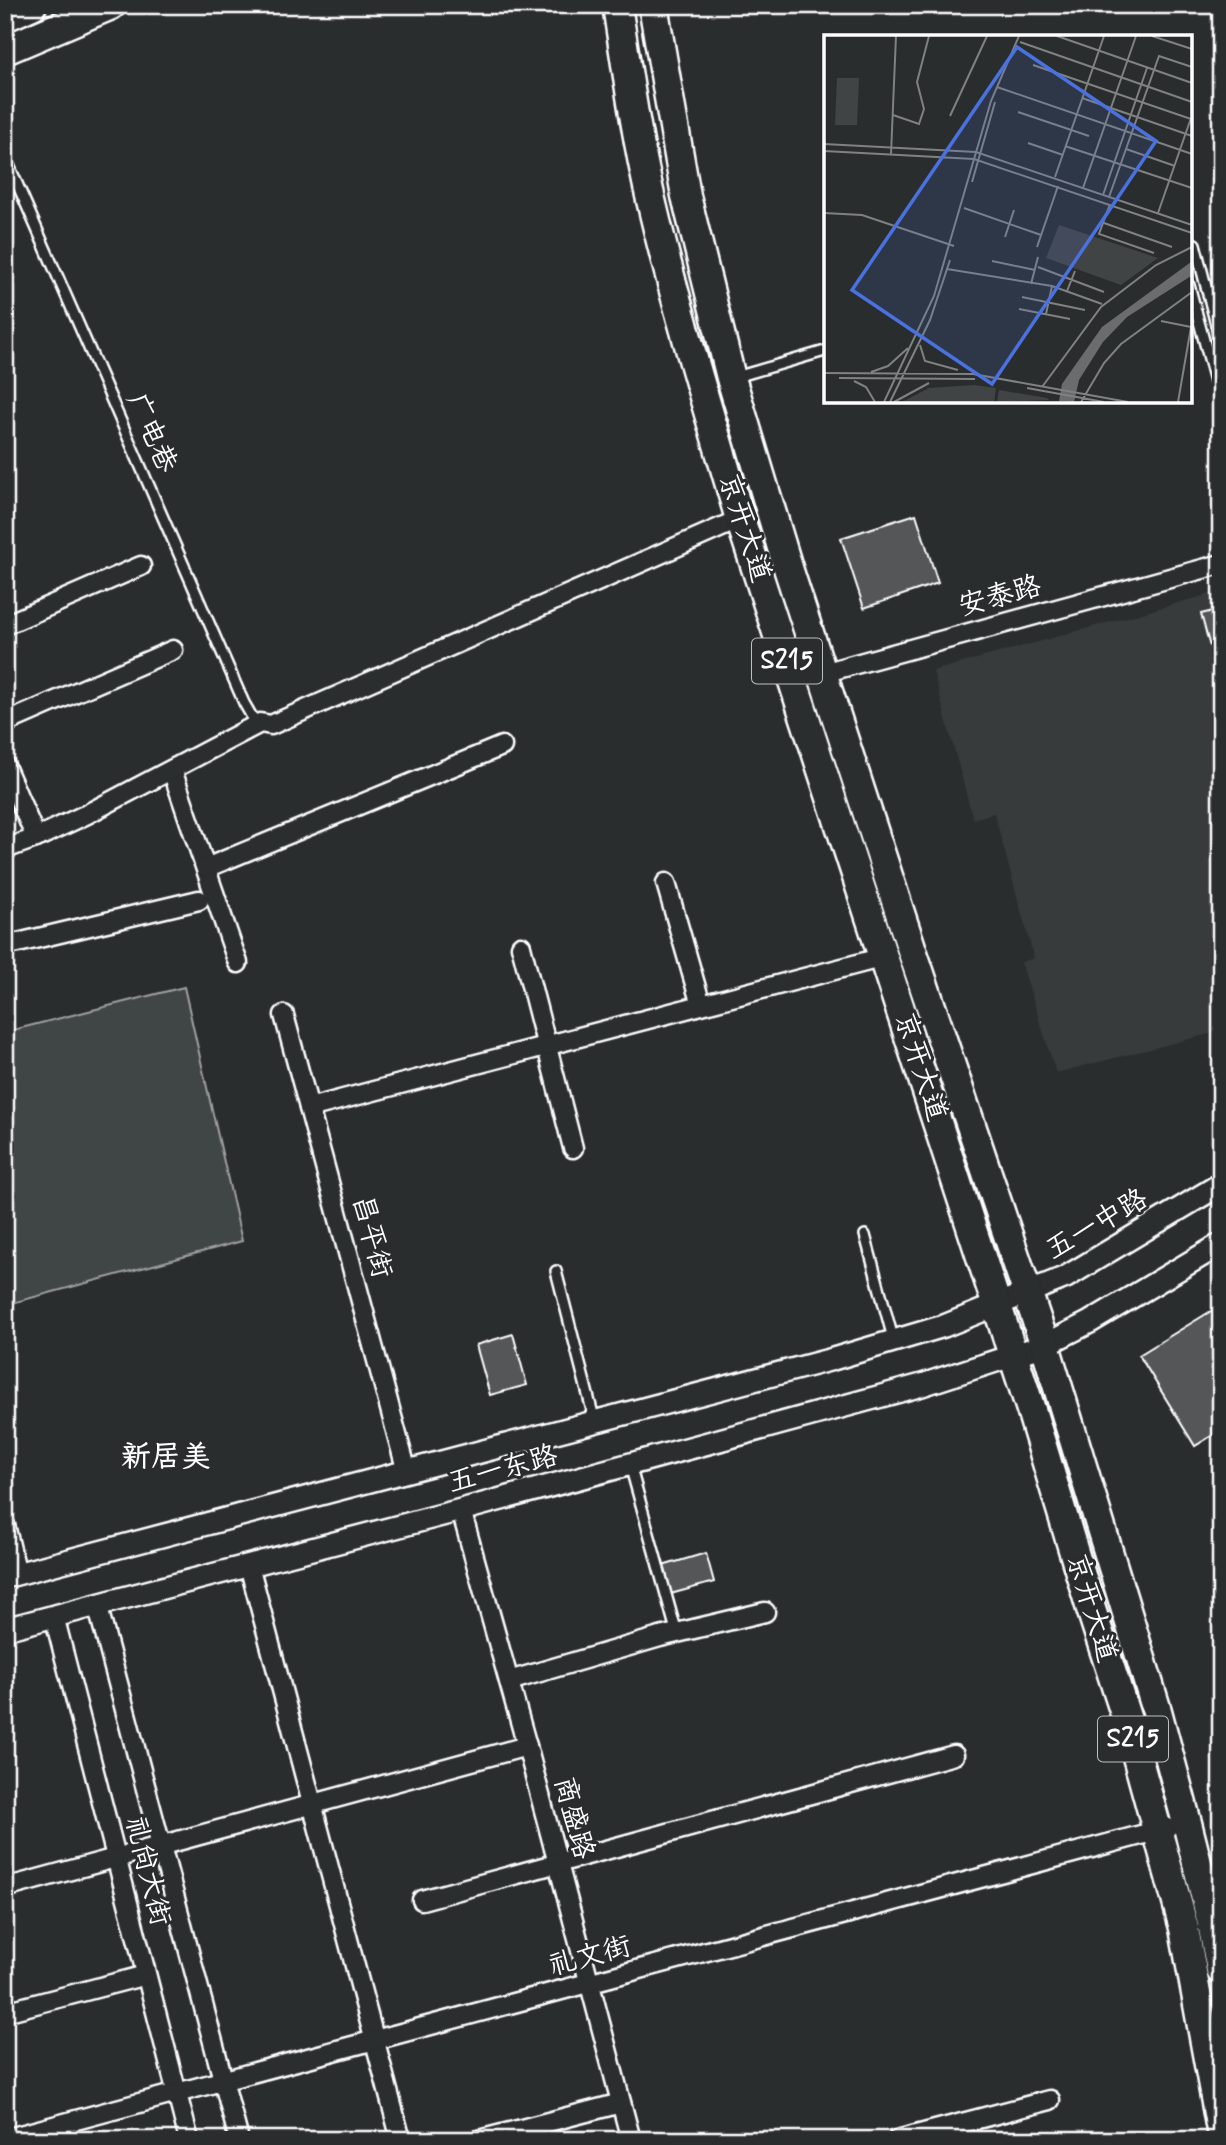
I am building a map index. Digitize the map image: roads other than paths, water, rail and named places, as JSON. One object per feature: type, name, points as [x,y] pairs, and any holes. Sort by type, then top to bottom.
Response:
[{"type":"main road","points":[[5,17],[32,5]]},
{"type":"main road","points":[[5,50],[111,5]]},
{"type":"main road","name":"京开大道","points":[[615,5],[637,137],[651,201],[677,302],[740,519],[997,1306],[1127,1720],[1184,1928],[1221,2130]]},
{"type":"main road","name":"京开大道","points":[[653,5],[686,195],[731,378],[789,571],[916,963],[1045,1345],[1157,1711],[1212,1923],[1221,1970]]},
{"type":"street","points":[[5,849],[36,838],[260,723],[271,725],[740,519]]},
{"type":"street","name":"安泰路","points":[[794,682],[1221,564]]},
{"type":"street","points":[[5,625],[141,566]]},
{"type":"street","points":[[5,723],[173,650]]},
{"type":"street","points":[[206,869],[502,746]]},
{"type":"street","points":[[5,766],[36,838]]},
{"type":"street","points":[[172,770],[238,963]]},
{"type":"street","points":[[666,883],[701,1005]]},
{"type":"street","points":[[5,946],[199,900]]},
{"type":"street","points":[[521,946],[573,1149]]},
{"type":"street","points":[[309,1108],[884,957]]},
{"type":"street","name":"昌平街","points":[[284,1015],[407,1472]]},
{"type":"street","name":"五一中路","points":[[997,1306],[1066,1277],[1221,1184]]},
{"type":"street","points":[[1013,1356],[1045,1345],[1090,1322],[1221,1244]]},
{"type":"street","name":"五一东路","points":[[11,1576],[894,1342],[997,1306]]},
{"type":"street","name":"五一东路","points":[[5,1629],[630,1465],[922,1385],[1013,1356]]},
{"type":"street","name":"商盛路","points":[[461,1510],[527,1746],[631,2140]]},
{"type":"street","points":[[5,1525],[11,1576]]},
{"type":"street","points":[[249,1566],[401,2140]]},
{"type":"street","points":[[97,1605],[239,2140]]},
{"type":"street","points":[[509,1681],[660,1637],[765,1612]]},
{"type":"street","name":"礼尚大街","points":[[54,1616],[189,2140]]},
{"type":"street","points":[[5,1888],[527,1746]]},
{"type":"street","points":[[422,1900],[954,1755]]},
{"type":"street","name":"礼文街","points":[[5,2139],[1187,1823]]},
{"type":"street","points":[[5,2012],[146,1975]]},
{"type":"street","points":[[897,2140],[1049,2100]]},
{"type":"street","points":[[479,2140],[621,2103]]},
{"type":"lane","name":"广电巷","points":[[5,156],[244,703],[251,717],[260,723]]},
{"type":"lane","points":[[1192,245],[1221,344]]},
{"type":"lane","points":[[1191,292],[1221,403]]},
{"type":"lane","points":[[731,378],[824,351]]},
{"type":"lane","points":[[865,1235],[894,1342]]},
{"type":"lane","points":[[556,1271],[595,1423]]},
{"type":"lane","points":[[630,1465],[677,1634]]},
{"type":"district","name":"新居美","points":[[166,1457]]}]
